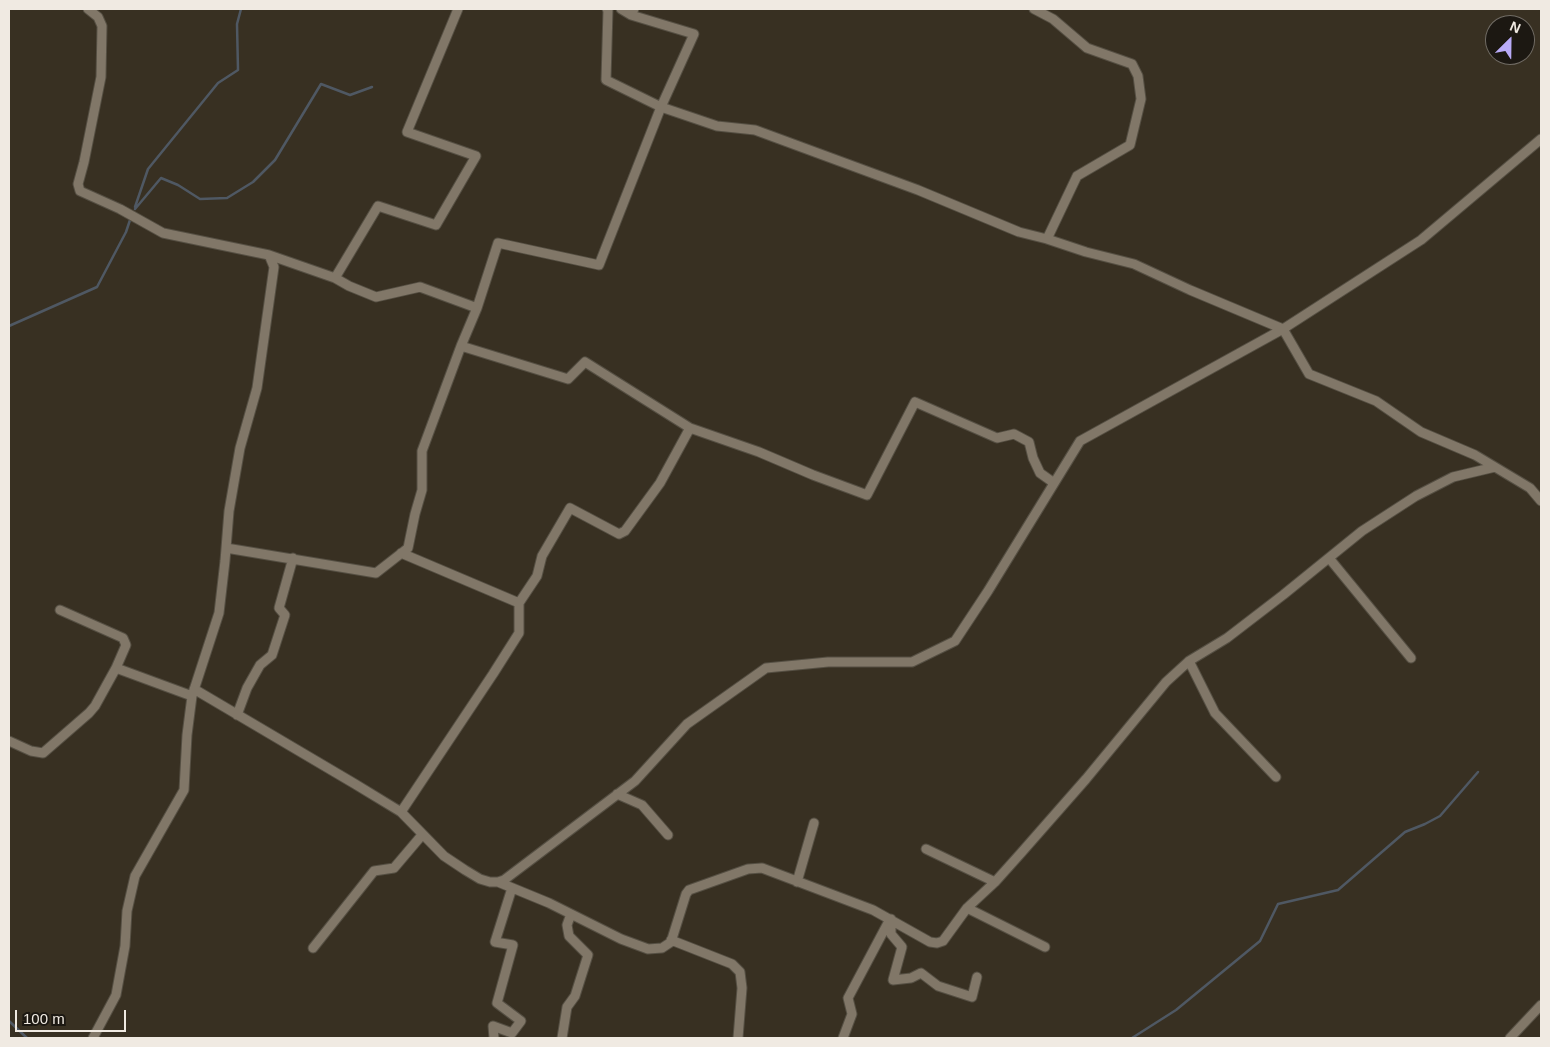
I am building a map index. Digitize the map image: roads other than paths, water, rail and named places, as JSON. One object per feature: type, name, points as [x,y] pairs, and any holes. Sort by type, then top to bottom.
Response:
[{"type":"street","points":[[88,9],[98,17],[102,26],[101,77],[78,184],[80,192],[120,209],[163,233],[269,255],[336,278],[349,286],[376,297],[420,287],[477,308]]},
{"type":"street","points":[[336,278],[378,206],[436,225],[476,156],[407,132],[458,9]]},
{"type":"street","points":[[607,9],[606,80],[661,107],[717,126],[755,130],[918,190],[1019,232],[1134,264],[1283,329],[1309,374],[1376,401],[1421,432],[1475,455],[1530,488],[1541,501]]},
{"type":"street","points":[[226,548],[376,572],[408,548],[422,490],[422,451],[477,308],[498,243],[599,265],[661,107],[694,34],[621,9]]},
{"type":"street","points":[[1034,9],[1053,19],[1087,48],[1132,64],[1138,76],[1141,99],[1130,145],[1077,176],[1047,239]]},
{"type":"street","points":[[116,668],[193,693],[236,715],[400,812],[444,856],[465,870],[480,879],[490,882],[504,880],[635,781],[687,724],[766,668],[828,662],[912,662],[955,641],[1080,442],[1283,329],[1421,240],[1541,138]]},
{"type":"street","points":[[93,1038],[116,995],[126,946],[127,911],[135,876],[184,790],[187,735],[193,693],[219,612],[229,511],[240,448],[257,388],[274,267],[269,255]]},
{"type":"street","points":[[462,346],[568,379],[585,362],[690,428],[759,452],[867,495],[915,402],[996,438],[1014,434],[1029,442],[1033,458],[1040,473],[1054,483]]},
{"type":"street","points":[[400,812],[519,633],[519,603],[536,576],[542,556],[570,508],[619,534],[625,531],[660,483],[690,428]]},
{"type":"street","points":[[498,882],[549,903],[621,940],[648,949],[662,948],[671,942],[686,894],[692,889],[748,869],[762,868],[850,901],[890,919],[930,942],[937,943],[943,941],[967,908],[995,882],[1086,780],[1166,682],[1189,661],[1227,638],[1362,531],[1416,496],[1453,478],[1495,467]]},
{"type":"street","points":[[401,553],[519,603]]},
{"type":"street","points":[[236,715],[247,688],[260,666],[272,655],[285,615],[279,608],[293,558]]},
{"type":"street","points":[[1329,558],[1411,658]]},
{"type":"street","points":[[9,741],[32,751],[43,753],[95,706],[116,668],[126,645],[126,641],[123,638],[60,610]]},
{"type":"street","points":[[1189,661],[1216,713],[1276,777]]},
{"type":"street","points":[[617,794],[642,805],[668,835]]},
{"type":"street","points":[[797,882],[814,822]]},
{"type":"street","points":[[313,948],[374,871],[394,868],[422,834]]},
{"type":"street","points":[[926,849],[995,882]]},
{"type":"street","points":[[494,1038],[493,1026],[512,1033],[521,1020],[497,1003],[513,945],[495,942],[512,888]]},
{"type":"street","points":[[967,908],[1045,947]]},
{"type":"street","points":[[562,1038],[567,1007],[575,996],[588,955],[569,936],[567,925],[571,914]]},
{"type":"street","points":[[890,919],[891,934],[902,947],[893,980],[911,978],[921,973],[938,986],[972,997],[977,977]]},
{"type":"street","points":[[842,1038],[852,1014],[848,998],[890,919]]},
{"type":"street","points":[[671,940],[732,964],[740,972],[742,988],[738,1038]]},
{"type":"street","points":[[1510,1038],[1541,1005]]},
{"type":"waterway","points":[[135,207],[148,169],[218,83],[238,70],[237,24],[241,9]]},
{"type":"waterway","points":[[135,209],[161,178],[178,185],[200,199],[227,198],[253,182],[275,160],[321,84],[350,95],[372,87]]},
{"type":"waterway","points":[[9,326],[97,287],[126,232],[130,220]]},
{"type":"waterway","points":[[1132,1038],[1176,1010],[1260,941],[1278,904],[1338,890],[1405,832],[1440,816],[1478,772]]},
{"type":"waterway","points":[[9,1021],[27,1038]]}]
